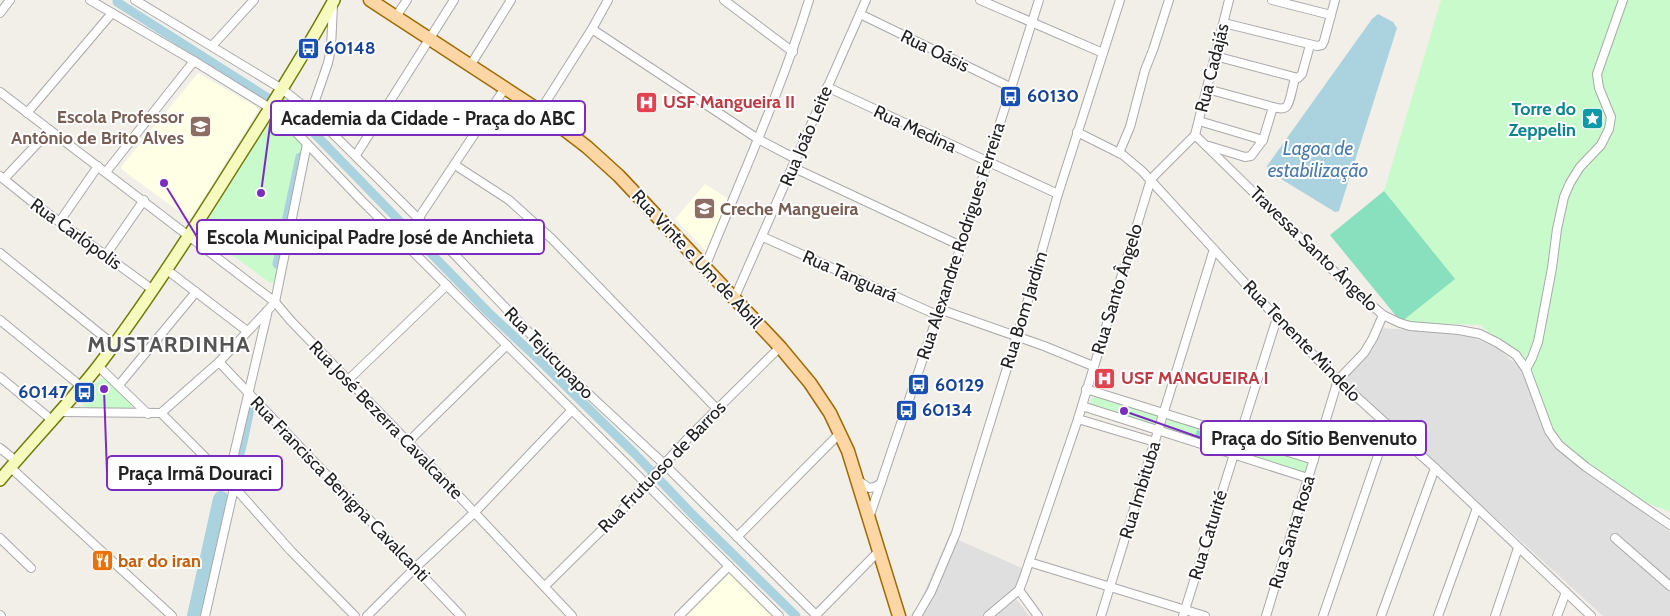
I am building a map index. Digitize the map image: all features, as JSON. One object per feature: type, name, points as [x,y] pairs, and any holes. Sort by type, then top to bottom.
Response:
[{"type":"main road","name":"Rua Vinte e Um de Abril","points":[[370,0],[540,111],[587,147],[605,163],[705,267],[780,348],[810,383],[830,413],[840,433],[859,481],[899,616]]},
{"type":"main road","points":[[0,480],[61,412],[98,366],[167,270],[271,107],[334,1]]},
{"type":"street","points":[[0,13],[10,0]]},
{"type":"street","name":"Rua Tejucupapo","points":[[90,0],[271,107],[361,200],[572,410],[648,482],[780,616]]},
{"type":"street","name":"Rua Tejucupapo","points":[[135,0],[212,46],[281,90],[311,112],[356,155],[582,387],[817,616]]},
{"type":"street","points":[[212,46],[254,0]]},
{"type":"street","points":[[395,18],[407,0]]},
{"type":"street","points":[[356,155],[454,0]]},
{"type":"street","points":[[470,66],[511,0]]},
{"type":"street","points":[[540,111],[592,29],[608,0]]},
{"type":"street","points":[[724,0],[735,3],[793,52]]},
{"type":"street","points":[[705,267],[793,52],[809,0]]},
{"type":"street","name":"Rua João Leite","points":[[734,299],[866,0]]},
{"type":"street","points":[[980,0],[1103,53]]},
{"type":"street","name":"Rua Alexandre Rodrigues Ferreira","points":[[869,519],[961,246],[986,162],[1039,0]]},
{"type":"street","name":"Rua Bom Jardim","points":[[917,616],[931,592],[956,533],[1017,337],[1077,132],[1120,0]]},
{"type":"street","points":[[1119,153],[1130,127],[1145,70],[1154,50],[1169,0]]},
{"type":"street","name":"Rua Cadajás","points":[[1195,135],[1229,0]]},
{"type":"street","points":[[1272,0],[1331,15]]},
{"type":"street","points":[[1224,23],[1316,46],[1323,43],[1335,0]]},
{"type":"street","points":[[1526,369],[1538,342],[1564,197],[1580,167],[1601,145],[1609,129],[1610,117],[1598,88],[1597,74],[1623,0]]},
{"type":"street","points":[[311,112],[328,63],[331,48],[334,1]]},
{"type":"street","points":[[27,113],[112,13]]},
{"type":"street","name":"Rua Oásis","points":[[860,14],[1010,88]]},
{"type":"street","points":[[592,29],[794,163],[961,246]]},
{"type":"street","points":[[1207,89],[1273,107],[1282,108],[1287,106],[1298,78],[1302,74],[1310,45]]},
{"type":"street","points":[[1215,56],[1298,78]]},
{"type":"street","points":[[106,172],[194,61]]},
{"type":"street","name":"Rua Medina","points":[[827,87],[1058,194]]},
{"type":"street","points":[[418,219],[505,88]]},
{"type":"street","name":"Rua José Bezerra Cavalcante","points":[[0,92],[144,200],[275,302],[572,616]]},
{"type":"street","points":[[1207,146],[1248,157],[1254,153],[1262,140],[1273,107]]},
{"type":"street","points":[[1199,120],[1262,140]]},
{"type":"street","points":[[2,178],[50,130]]},
{"type":"street","name":"Rua Tenente Mindelo","points":[[1077,132],[1119,153],[1130,160],[1151,179],[1277,318],[1338,380],[1435,468],[1591,616]]},
{"type":"street","name":"Travessa Santo Ângelo","points":[[1195,135],[1346,283],[1383,315],[1410,326],[1459,330],[1480,334],[1498,342],[1509,350],[1522,362],[1526,369],[1549,431],[1565,451],[1670,525]]},
{"type":"street","name":"Rua Santo Ângelo","points":[[1019,590],[1082,406],[1151,179],[1195,135]]},
{"type":"street","points":[[61,412],[161,413],[219,362],[268,310],[275,302],[307,144]]},
{"type":"street","points":[[454,165],[509,200],[552,238],[717,410]]},
{"type":"street","points":[[60,221],[98,166]]},
{"type":"street","name":"Rua Carlópolis","points":[[2,178],[153,290]]},
{"type":"street","points":[[105,256],[144,200]]},
{"type":"street","name":"Rua Tanguará","points":[[763,237],[938,312],[1017,337],[1094,366]]},
{"type":"street","name":"Rua Imbituba","points":[[1101,616],[1214,249]]},
{"type":"street","points":[[0,253],[114,344]]},
{"type":"street","points":[[167,270],[247,331]]},
{"type":"street","points":[[348,380],[447,285]]},
{"type":"street","points":[[118,386],[196,292]]},
{"type":"street","points":[[228,480],[268,310]]},
{"type":"street","name":"Rua Santa Rosa","points":[[1266,616],[1338,380],[1364,353],[1383,315]]},
{"type":"street","points":[[1238,437],[1277,318]]},
{"type":"street","points":[[0,320],[82,386]]},
{"type":"street","points":[[408,442],[507,345]]},
{"type":"street","name":"Rua Frutuoso de Barros","points":[[545,586],[780,348]]},
{"type":"street","name":"Rua Francisca Benigna Cavalcanti","points":[[219,362],[461,616]]},
{"type":"street","points":[[98,366],[148,414]]},
{"type":"street","points":[[0,377],[53,421]]},
{"type":"street","points":[[1086,389],[1314,460]]},
{"type":"street","points":[[1082,406],[1308,478]]},
{"type":"street","points":[[367,616],[474,512],[572,410]]},
{"type":"street","points":[[161,413],[228,480],[291,551],[355,616]]},
{"type":"street","points":[[1078,418],[1155,442]]},
{"type":"street","points":[[1323,616],[1388,426]]},
{"type":"street","points":[[737,537],[840,433]]},
{"type":"street","name":"Rua Caturité","points":[[1184,613],[1238,437]]},
{"type":"street","points":[[0,448],[13,464],[172,616]]},
{"type":"street","points":[[1381,616],[1435,468]]},
{"type":"street","points":[[859,481],[869,488],[882,481]]},
{"type":"street","points":[[205,616],[234,488]]},
{"type":"street","points":[[1438,616],[1477,508]]},
{"type":"street","points":[[0,538],[31,568]]},
{"type":"street","points":[[1615,538],[1670,586]]},
{"type":"street","points":[[1495,616],[1518,548]]},
{"type":"street","points":[[817,616],[879,552]]},
{"type":"street","points":[[1029,562],[1110,587],[1184,613],[1205,616]]},
{"type":"street","points":[[679,616],[729,566]]},
{"type":"street","points":[[988,616],[1019,590],[1038,616]]},
{"type":"street","points":[[1557,616],[1566,592]]},
{"type":"shaded area","name":"Escola Professor Antônio de Brito Alves","points":[[198,73],[257,107],[258,110],[191,218],[188,218],[121,169],[121,167]]},
{"type":"shaded area","name":"Creche Mangueira","points":[[705,184],[730,200],[708,253],[675,219]]},
{"type":"shaded area","points":[[1381,328],[1463,333],[1497,348],[1523,370],[1584,469],[1670,532],[1670,616],[1603,616],[1343,379]]},
{"type":"shaded area","name":"USF MANGUEIRA I","points":[[1103,367],[1113,371],[1108,388],[1098,385]]},
{"type":"shaded area","points":[[949,536],[1024,569],[1012,593],[1029,616],[910,616],[918,606]]},
{"type":"shaded area","points":[[730,573],[773,616],[686,616]]},
{"type":"green space","points":[[1441,0],[1670,0],[1670,512],[1628,495],[1550,438],[1521,363],[1481,325],[1401,322],[1384,191]]},
{"type":"green space","points":[[276,121],[301,143],[303,153],[277,280],[273,283],[205,235],[204,231],[210,217],[269,123]]},
{"type":"green space","points":[[1384,191],[1455,279],[1401,322],[1330,235]]},
{"type":"green space","points":[[104,378],[133,405],[130,410],[88,409],[84,406],[82,400],[87,393]]},
{"type":"green space","points":[[1095,396],[1154,414],[1157,417],[1157,423],[1153,425],[1091,406],[1090,400]]},
{"type":"green space","points":[[1170,419],[1231,438],[1234,441],[1233,446],[1227,449],[1168,430],[1165,424]]},
{"type":"green space","points":[[1197,430],[1214,435],[1212,442],[1195,438]]},
{"type":"green space","points":[[1246,443],[1307,461],[1306,471],[1303,472],[1244,454],[1241,447]]},
{"type":"water","name":"Lagoa de estabilização","points":[[1378,14],[1393,22],[1397,28],[1339,211],[1335,212],[1268,171],[1267,166],[1372,19]]},
{"type":"waterway","points":[[117,2],[293,114],[313,132],[488,312],[635,454],[692,514],[796,616]]},
{"type":"waterway","points":[[277,264],[300,157]]},
{"type":"waterway","points":[[237,465],[250,409]]},
{"type":"waterway","points":[[195,616],[221,499]]},
{"type":"place","name":"60148","points":[[308,48]]},
{"type":"place","name":"60130","points":[[1011,96]]},
{"type":"place","name":"USF Mangueira II","points":[[647,102]]},
{"type":"place","name":"Torre do Zeppelin","points":[[1592,119]]},
{"type":"place","name":"Escola Professor Antônio de Brito Alves","points":[[200,127]]},
{"type":"place","name":"Escola Municipal Padre José de Anchieta","points":[[164,183]]},
{"type":"place","name":"Academia da Cidade - Praça do ABC","points":[[261,193]]},
{"type":"place","name":"Creche Mangueira","points":[[704,209]]},
{"type":"place","name":"USF MANGUEIRA I","points":[[1105,378]]},
{"type":"place","name":"60129","points":[[919,385]]},
{"type":"place","name":"Praça Irmã Douraci","points":[[104,389]]},
{"type":"place","name":"60147","points":[[84,392]]},
{"type":"place","name":"60134","points":[[906,410]]},
{"type":"place","name":"Praça do Sítio Benvenuto","points":[[1124,411]]},
{"type":"place","name":"bar do iran","points":[[102,561]]},
{"type":"district","name":"MUSTARDINHA","points":[[169,344]]}]
